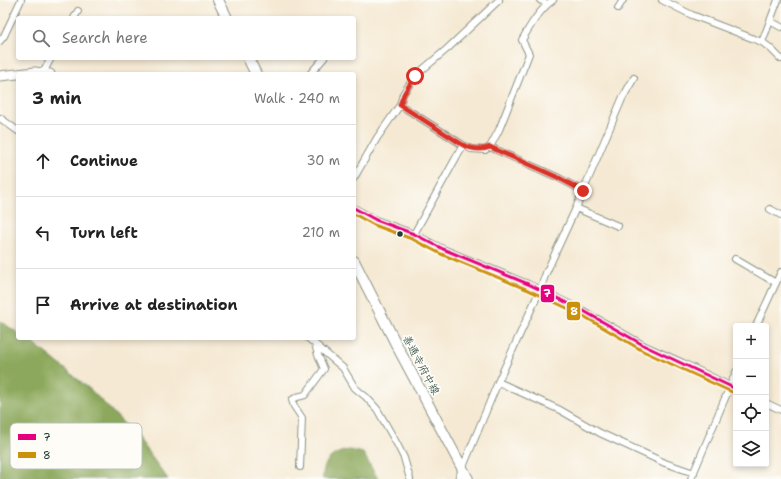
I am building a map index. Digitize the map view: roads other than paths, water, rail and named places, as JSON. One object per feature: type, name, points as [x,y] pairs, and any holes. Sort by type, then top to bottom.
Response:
[{"type":"main road","points":[[220,1],[226,16]]},
{"type":"main road","points":[[249,60],[255,72]]},
{"type":"main road","name":"善通寺府中線","points":[[356,265],[397,346],[468,479]]},
{"type":"street","points":[[0,41],[4,36],[21,0]]},
{"type":"street","points":[[356,175],[392,114],[400,105],[404,94],[415,76],[447,49],[499,0]]},
{"type":"street","points":[[400,105],[471,149],[485,150],[490,147],[499,130],[529,54],[522,40],[529,28],[550,2],[540,0]]},
{"type":"street","points":[[618,8],[622,0]]},
{"type":"street","points":[[662,0],[692,15],[762,42],[781,59]]},
{"type":"street","points":[[674,7],[678,0]]},
{"type":"street","points":[[762,42],[778,0]]},
{"type":"street","points":[[75,16],[78,11]]},
{"type":"street","points":[[770,21],[781,27]]},
{"type":"street","points":[[46,72],[50,60]]},
{"type":"street","points":[[312,72],[322,60]]},
{"type":"street","points":[[0,76],[16,73]]},
{"type":"street","points":[[458,479],[498,382],[576,208],[622,99],[634,78]]},
{"type":"street","points":[[0,118],[16,130]]},
{"type":"street","points":[[414,234],[463,145]]},
{"type":"street","points":[[490,147],[559,178],[583,191]]},
{"type":"street","points":[[576,208],[618,226]]},
{"type":"street","points":[[356,209],[376,220],[414,234],[443,249],[540,290],[582,310],[645,346],[733,387],[693,476],[600,433],[560,410],[498,382]]},
{"type":"street","points":[[770,209],[781,214]]},
{"type":"street","points":[[735,259],[767,276],[776,283]]},
{"type":"street","points":[[757,323],[781,272]]},
{"type":"street","points":[[310,340],[343,368],[354,388],[366,397],[377,409],[404,458],[410,479]]},
{"type":"street","points":[[300,467],[302,418],[292,400],[305,395],[324,369],[315,344]]},
{"type":"street","points":[[769,404],[781,410]]}]
